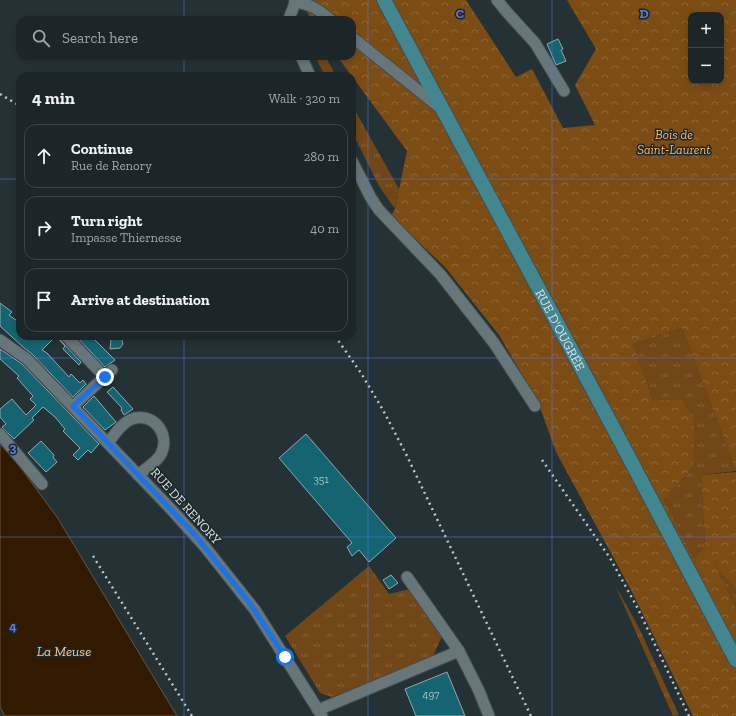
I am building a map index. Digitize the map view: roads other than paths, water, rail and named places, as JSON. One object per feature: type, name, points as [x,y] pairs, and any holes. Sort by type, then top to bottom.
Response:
[{"type":"main road","name":"RUE D'OUGRÉE","points":[[384,0],[616,431],[736,660]]},
{"type":"street","points":[[497,0],[535,43],[564,91]]},
{"type":"street","points":[[290,16],[295,1],[306,3],[326,16]]},
{"type":"street","points":[[356,40],[443,110]]},
{"type":"street","points":[[303,60],[308,72]]},
{"type":"street","points":[[356,169],[370,198],[379,210],[440,274],[494,343],[535,406]]},
{"type":"street","name":"RUE DE RENORY","points":[[0,340],[27,359],[194,534],[249,602],[320,713]]},
{"type":"street","points":[[71,340],[109,373],[73,406]]},
{"type":"street","points":[[108,443],[128,421],[134,418],[147,419],[158,426],[163,433],[164,440],[160,456],[138,475]]},
{"type":"street","points":[[0,434],[42,484]]},
{"type":"street","points":[[407,576],[459,651],[480,691],[490,716]]},
{"type":"street","points":[[320,713],[459,651]]},
{"type":"water","name":"La Meuse","points":[[0,444],[17,463],[57,517],[177,716],[5,716],[0,707]]},
{"type":"railway","points":[[0,94],[16,104]]},
{"type":"railway","points":[[338,340],[361,373],[383,410],[406,454],[531,716]]},
{"type":"railway","points":[[542,460],[610,558],[638,609],[689,716]]},
{"type":"railway","points":[[93,556],[192,716]]},
{"type":"park label","name":"Bois de Saint-Laurent","points":[[674,142]]}]
